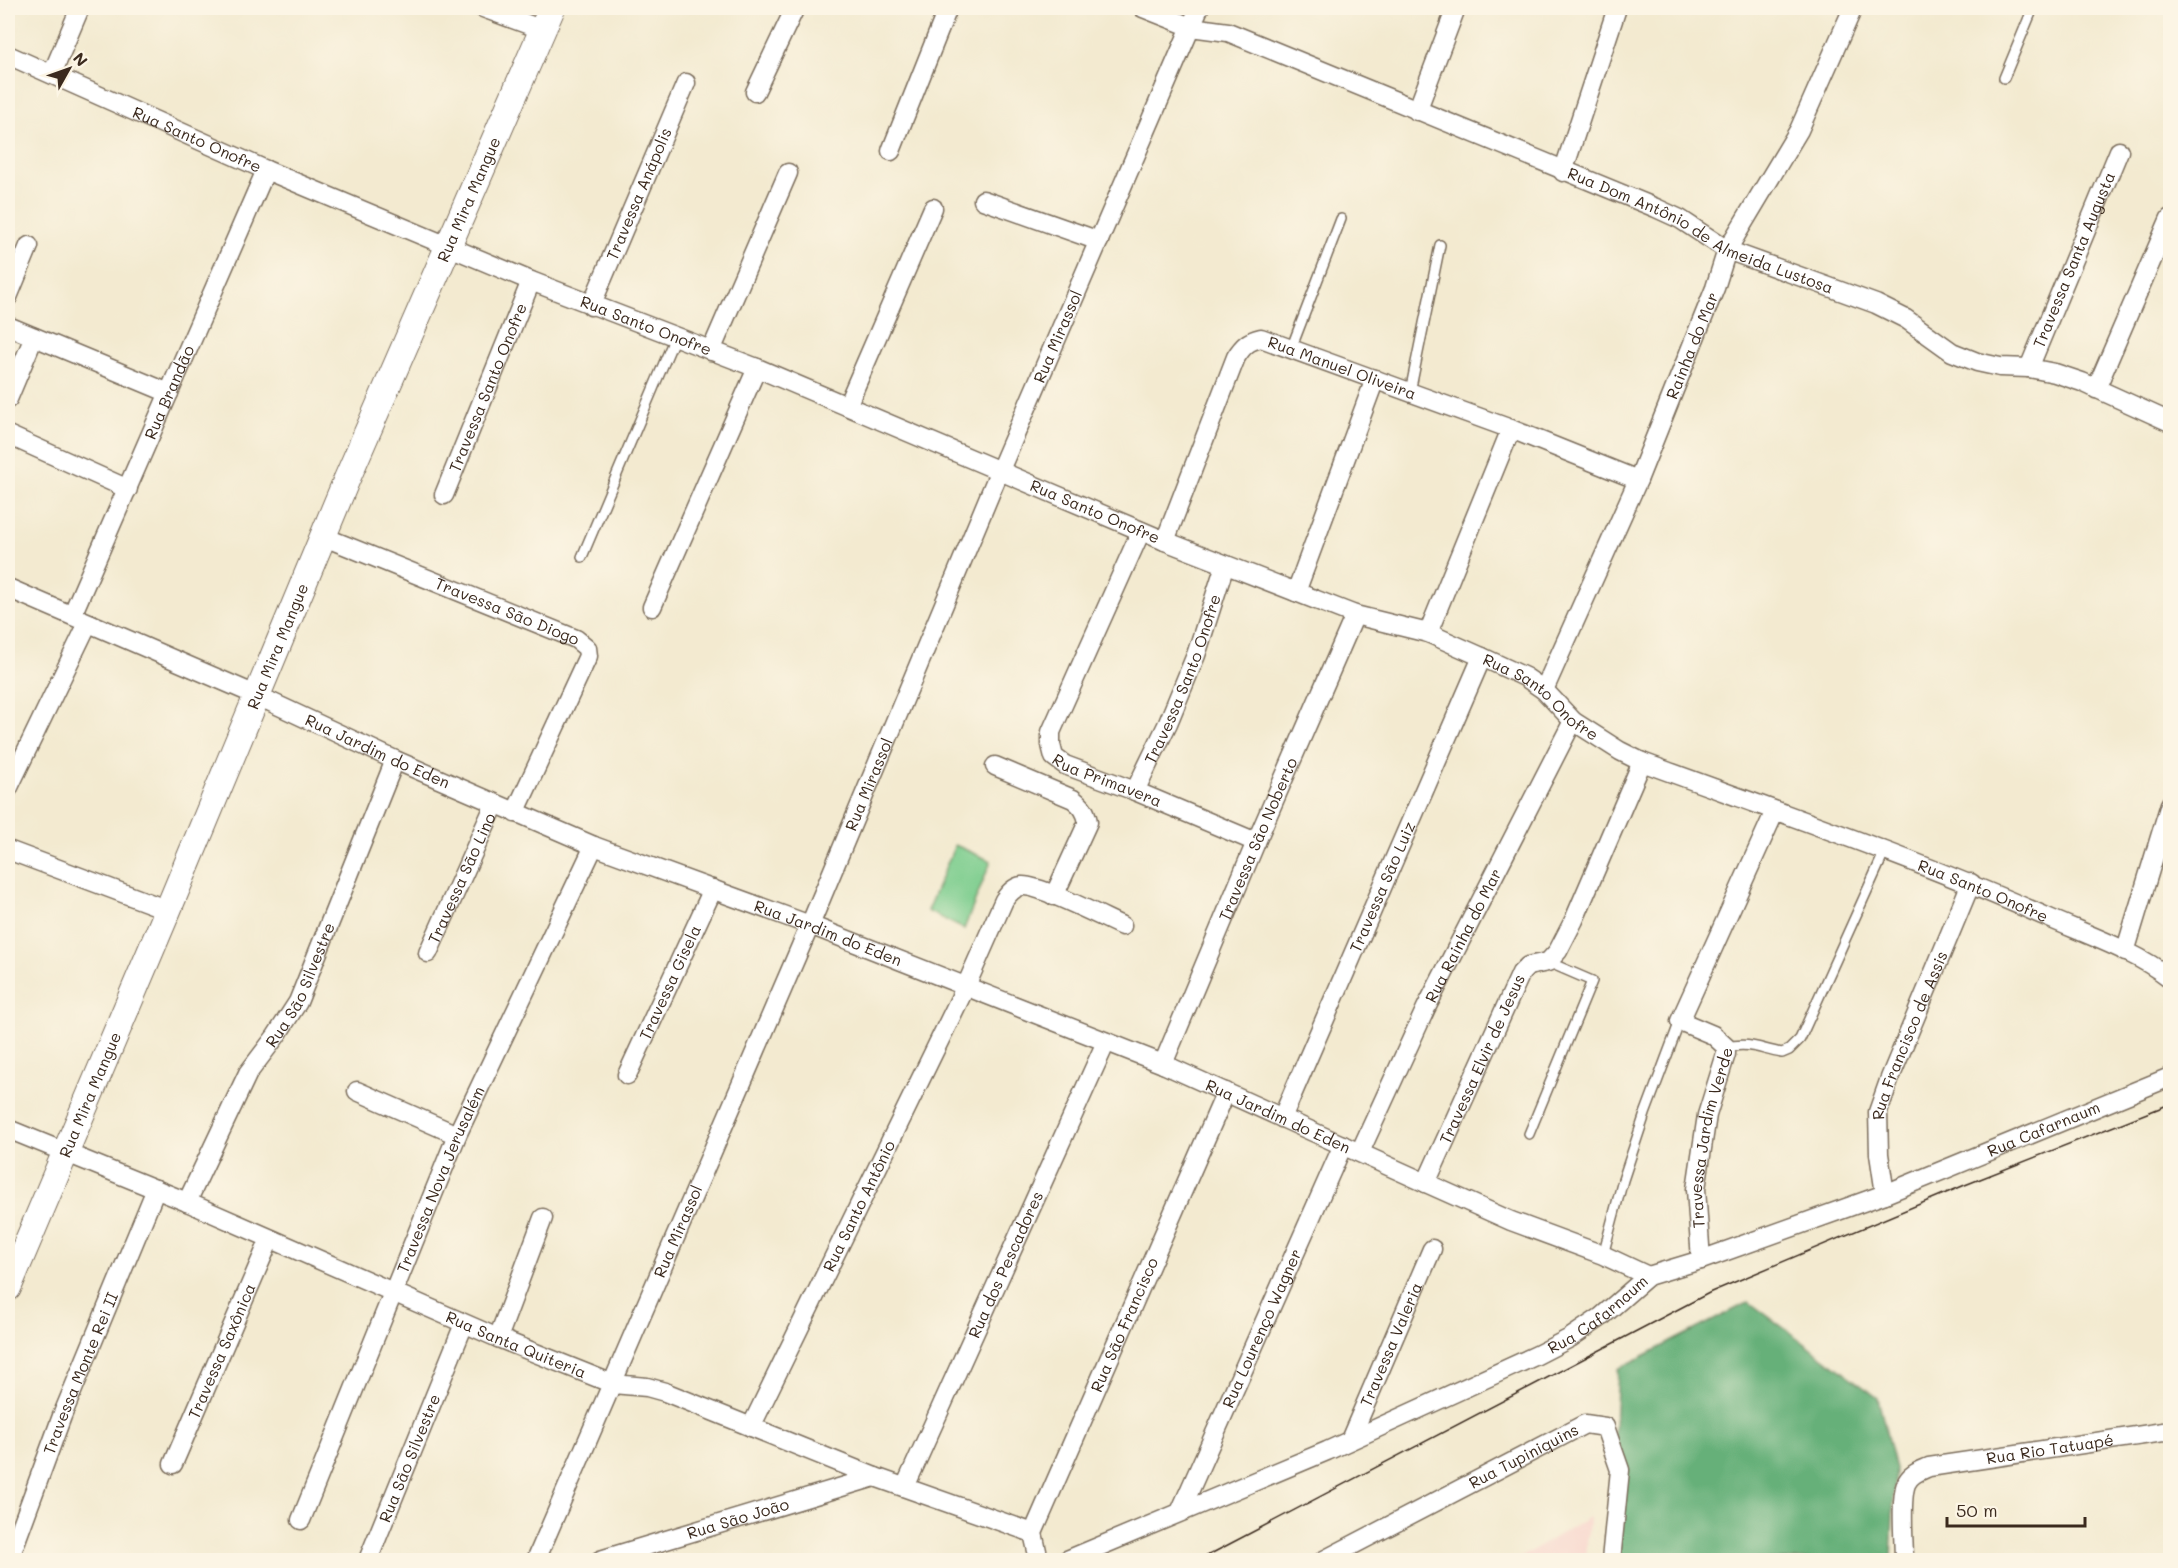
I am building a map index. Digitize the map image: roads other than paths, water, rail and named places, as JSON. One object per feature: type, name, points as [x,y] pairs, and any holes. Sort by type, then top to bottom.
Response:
[{"type":"main road","name":"Rua Mira Mangue","points":[[8,1288],[258,696],[322,536],[447,244],[547,19]]},
{"type":"street","points":[[52,74],[80,8]]},
{"type":"street","points":[[483,8],[547,19]]},
{"type":"street","points":[[755,92],[795,8]]},
{"type":"street","points":[[891,152],[948,8]]},
{"type":"street","name":"Rua Dom Antônio de Almeida Lustosa","points":[[1143,8],[1191,27],[1228,32],[1680,219],[1727,250],[1876,304],[1906,318],[1952,352],[1977,362],[2000,367],[2029,368],[2055,373],[2170,422]]},
{"type":"street","name":"Rua Dom Antônio de Almeida Lustosa","points":[[1199,8],[1228,32]]},
{"type":"street","name":"Rua Mirassol","points":[[536,1560],[810,925],[1000,470],[1199,8]]},
{"type":"street","points":[[1417,111],[1456,8]]},
{"type":"street","points":[[1563,172],[1617,8]]},
{"type":"street","name":"Rainha do Mar","points":[[1544,690],[1638,480],[1715,288],[1727,250],[1799,130],[1853,8]]},
{"type":"street","name":"Rua Santo Onofre","points":[[8,55],[266,170],[591,306],[757,368],[1165,541],[1356,615],[1428,633],[1525,677],[1544,690],[1573,721],[1620,752],[1971,883],[2125,952],[2162,971],[2170,978]]},
{"type":"street","name":"Travessa Anápolis","points":[[591,306],[686,83]]},
{"type":"street","name":"Travessa Santa Augusta","points":[[2029,368],[2119,151]]},
{"type":"street","name":"Rua Brandão","points":[[8,789],[80,619],[128,489],[266,170]]},
{"type":"street","points":[[711,351],[788,173]]},
{"type":"street","points":[[983,200],[1099,241]]},
{"type":"street","points":[[847,406],[933,208]]},
{"type":"street","points":[[2096,389],[2170,218]]},
{"type":"street","points":[[8,297],[29,246]]},
{"type":"street","name":"Travessa Santo Onofre","points":[[444,495],[531,281]]},
{"type":"street","points":[[8,326],[169,393]]},
{"type":"street","points":[[8,399],[34,338]]},
{"type":"street","name":"Rua Manuel Oliveira","points":[[1165,541],[1236,357],[1250,341],[1261,338],[1511,429],[1638,480]]},
{"type":"street","points":[[652,607],[757,368]]},
{"type":"street","points":[[1296,592],[1376,379]]},
{"type":"street","points":[[1428,633],[1511,429]]},
{"type":"street","points":[[8,435],[128,489]]},
{"type":"street","name":"Rua Primavera","points":[[1141,531],[1051,732],[1054,757],[1065,765],[1135,791],[1256,842]]},
{"type":"street","name":"Travessa São Diogo","points":[[322,536],[576,639],[587,648],[588,656],[515,813]]},
{"type":"street","name":"Travessa Santo Onofre","points":[[1135,791],[1168,723],[1192,665],[1226,565]]},
{"type":"street","name":"Rua Jardim do Eden","points":[[8,588],[258,696],[515,813],[594,846],[810,925],[1163,1064],[1511,1221],[1603,1255],[1648,1276]]},
{"type":"street","name":"Travessa São Noberto","points":[[1163,1064],[1256,842],[1356,615]]},
{"type":"street","name":"Travessa São Luiz","points":[[1282,1118],[1482,657]]},
{"type":"street","name":"Rua Rainha do Mar","points":[[1351,1149],[1573,721]]},
{"type":"street","name":"Rua São Silvestre","points":[[187,1202],[248,1073],[298,1002],[395,760]]},
{"type":"street","points":[[1548,962],[1558,951],[1574,920],[1642,762]]},
{"type":"street","points":[[995,766],[1073,799],[1087,813],[1088,822],[1054,896]]},
{"type":"street","name":"Travessa São Lino","points":[[428,953],[495,804]]},
{"type":"street","points":[[2125,952],[2170,804]]},
{"type":"street","points":[[1680,1021],[1775,811]]},
{"type":"street","name":"Travessa Nova Jerusalém","points":[[301,1520],[457,1135],[594,846]]},
{"type":"street","points":[[8,850],[168,910]]},
{"type":"street","name":"Rua Francisco de Assis","points":[[1885,1194],[1878,1112],[1971,883]]},
{"type":"street","name":"Rua Santo Antônio","points":[[751,1427],[966,986],[1004,900],[1011,891],[1019,886],[1028,886],[1122,926]]},
{"type":"street","name":"Travessa Gisela","points":[[627,1075],[713,889]]},
{"type":"street","name":"Travessa Elvir de Jesus","points":[[1426,1183],[1521,973],[1528,966],[1548,962]]},
{"type":"street","name":"Travessa Jardim Verde","points":[[1680,1021],[1713,1035],[1726,1047],[1707,1115],[1695,1189],[1701,1260]]},
{"type":"street","name":"Rua dos Pescadores","points":[[905,1487],[1106,1042]]},
{"type":"street","name":"Rua Cafarnaum","points":[[1068,1560],[1350,1440],[1507,1369],[1570,1338],[1601,1317],[1648,1276],[1701,1260],[1885,1194],[2170,1077]]},
{"type":"street","points":[[357,1091],[457,1135]]},
{"type":"street","name":"Rua São Francisco","points":[[1034,1533],[1226,1092]]},
{"type":"street","name":"Rua Santa Quiteria","points":[[8,1129],[187,1202],[464,1324],[613,1384],[647,1387],[875,1477],[1034,1533]]},
{"type":"street","name":"Rua Lourenço Wagner","points":[[1180,1512],[1351,1149]]},
{"type":"street","name":"Travessa Monte Rei II","points":[[9,1560],[62,1416],[156,1190]]},
{"type":"street","points":[[498,1338],[543,1218]]},
{"type":"street","name":"Travessa Saxônica","points":[[173,1464],[270,1239]]},
{"type":"street","name":"Travessa Valeria","points":[[1350,1440],[1432,1249]]},
{"type":"street","name":"Rua São Silvestre","points":[[368,1560],[464,1324]]},
{"type":"street","name":"Rua Tupiniquins","points":[[1324,1560],[1585,1424],[1605,1427],[1620,1470],[1611,1560]]},
{"type":"street","name":"Rua Rio Tatuapé","points":[[1904,1560],[1904,1496],[1906,1483],[1915,1473],[1929,1467],[2170,1431]]},
{"type":"street","name":"Rua São João","points":[[600,1560],[875,1477]]},
{"type":"street","points":[[1034,1533],[1038,1560]]},
{"type":"lane","points":[[2004,78],[2032,8]]},
{"type":"lane","points":[[1292,349],[1341,219]]},
{"type":"lane","points":[[1410,392],[1440,245]]},
{"type":"lane","points":[[582,557],[675,337]]},
{"type":"lane","points":[[1726,1047],[1740,1044],[1752,1045],[1782,1053],[1795,1046],[1885,851]]},
{"type":"lane","points":[[1529,1134],[1592,981],[1548,962]]},
{"type":"lane","points":[[1603,1255],[1623,1180],[1680,1021]]},
{"type":"tram line","points":[[1199,1560],[1711,1292],[1965,1185],[2170,1104]]}]
